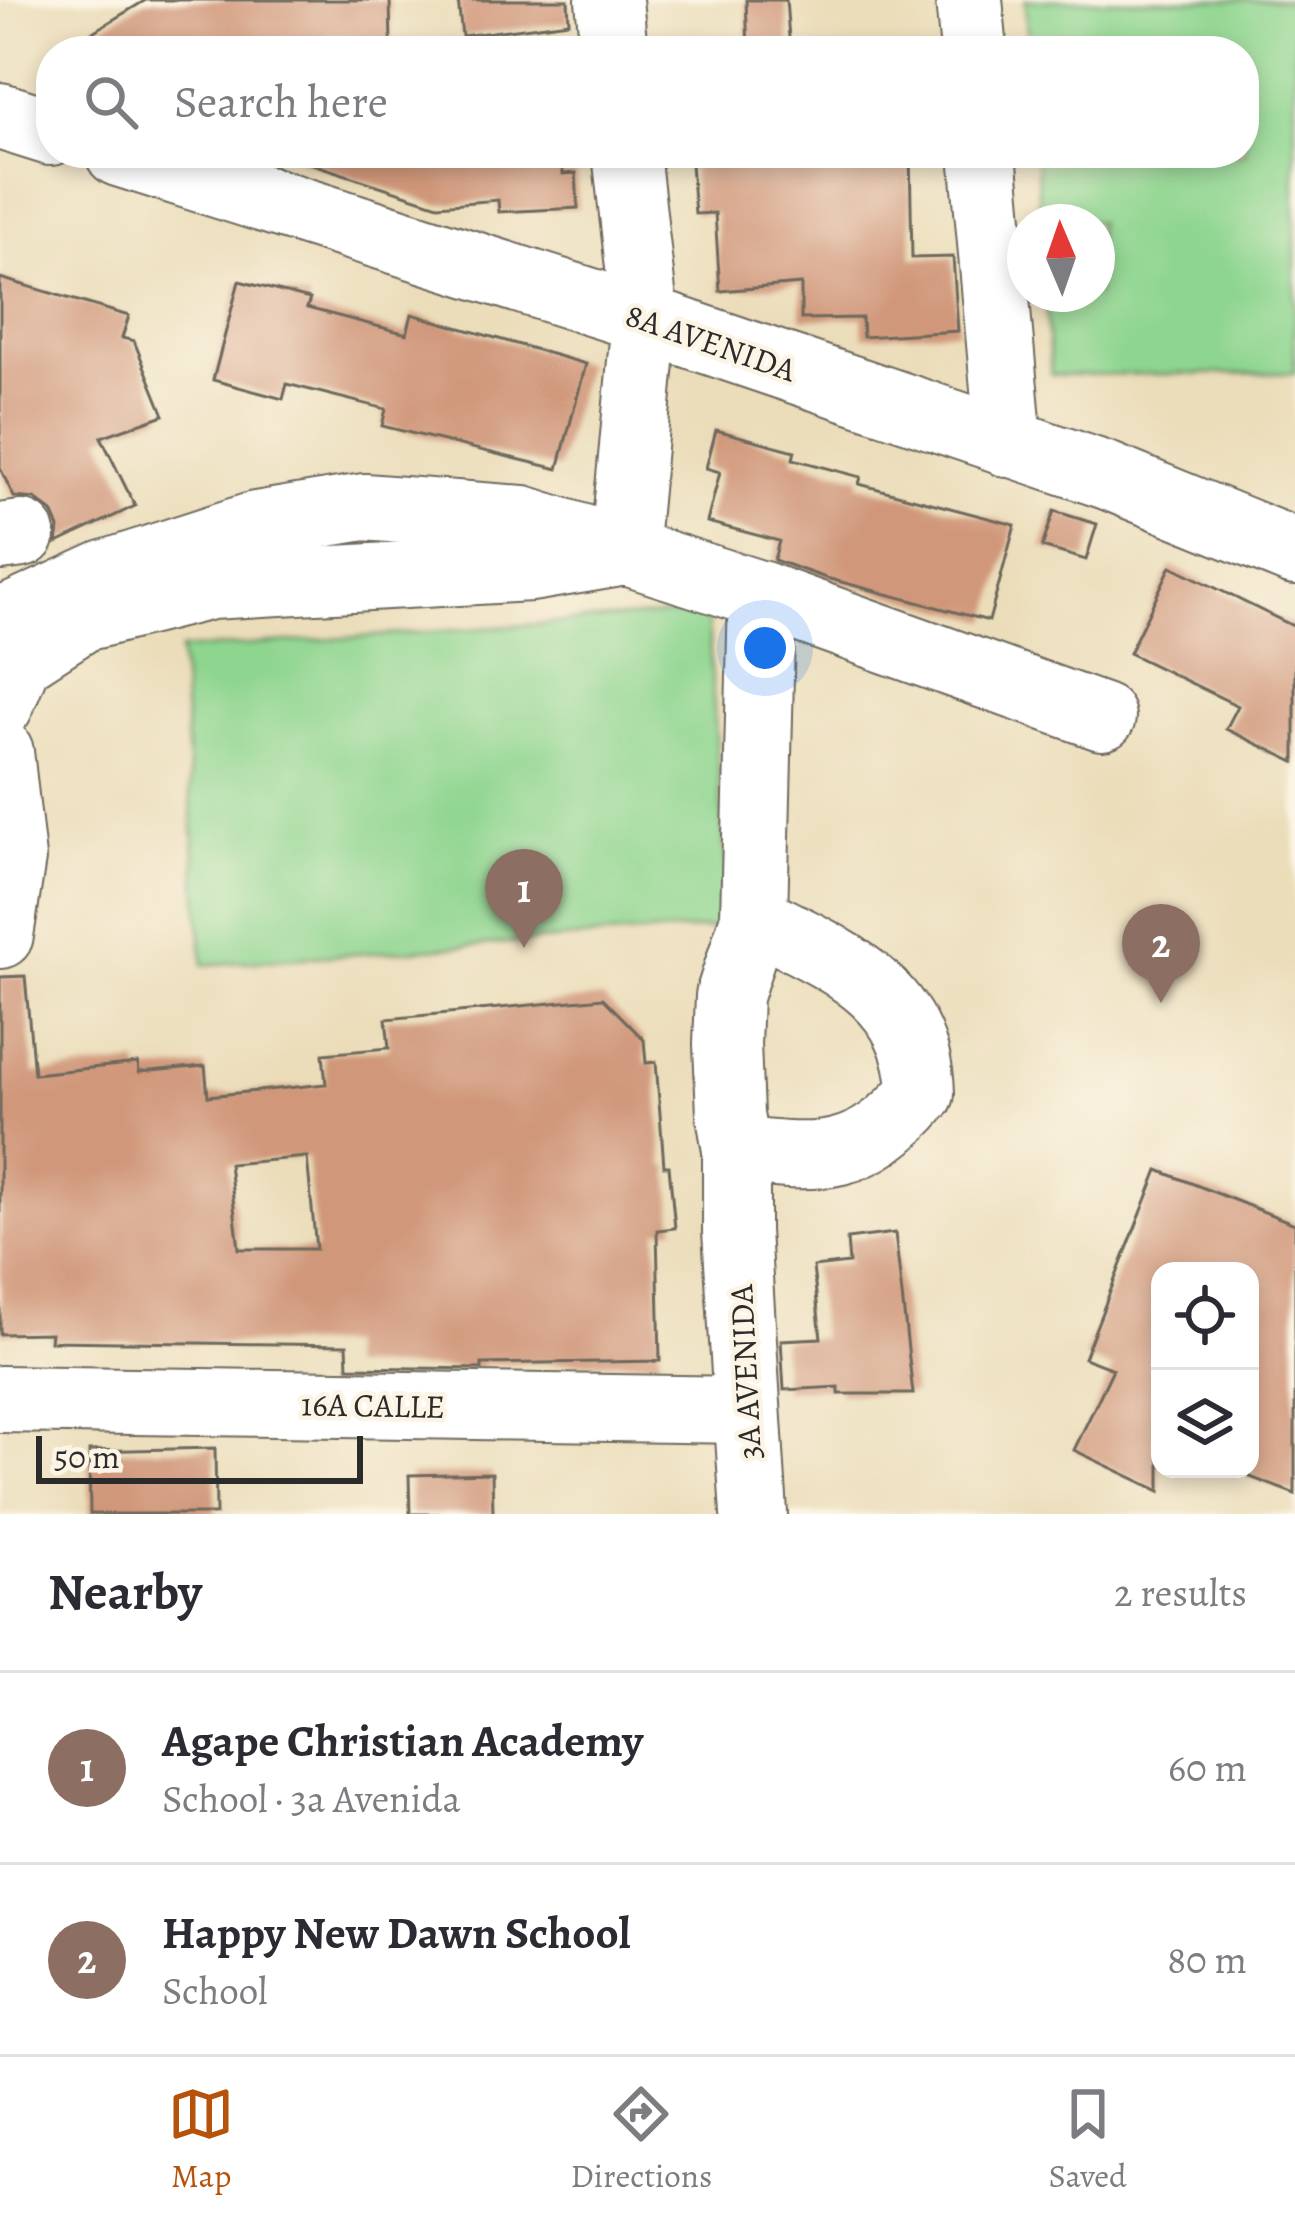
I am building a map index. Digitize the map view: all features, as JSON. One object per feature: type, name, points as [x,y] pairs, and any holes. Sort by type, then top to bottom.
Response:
[{"type":"street","points":[[609,0],[613,36]]},
{"type":"street","points":[[970,0],[973,36]]},
{"type":"street","name":"8A AVENIDA","points":[[167,168],[645,319],[1108,476],[1295,552]]},
{"type":"street","points":[[627,527],[645,319],[628,168]]},
{"type":"street","points":[[984,168],[1009,444]]},
{"type":"street","points":[[0,622],[105,574],[256,525],[364,507],[627,527],[762,595],[1102,717]]},
{"type":"street","points":[[0,705],[18,660],[83,618],[210,586],[531,568],[627,527]]},
{"type":"street","name":"3A AVENIDA","points":[[754,1514],[729,1091],[729,996],[754,918],[762,595]]},
{"type":"street","points":[[0,752],[12,858],[0,935]]},
{"type":"street","points":[[736,1150],[802,1158],[857,1148],[899,1119],[921,1094],[915,1049],[895,1011],[866,978],[754,918]]},
{"type":"street","name":"16A CALLE","points":[[0,1399],[746,1410]]},
{"type":"green space","points":[[1025,0],[1295,0],[1295,373],[1051,375],[1046,312],[1115,312],[1115,204],[1039,204],[1037,168],[1259,168],[1259,36],[1027,36]]},
{"type":"green space","points":[[707,612],[730,927],[203,965],[180,650]]},
{"type":"building","points":[[146,0],[390,0],[391,36],[86,36]]},
{"type":"building","points":[[458,0],[568,0],[569,22],[462,36]]},
{"type":"building","points":[[746,0],[786,0],[789,36],[747,36]]},
{"type":"building","points":[[325,168],[563,168],[563,174],[576,173],[578,208],[499,212],[498,200],[438,205]]},
{"type":"building","points":[[691,168],[910,168],[912,258],[953,257],[958,331],[863,337],[862,318],[801,319],[801,284],[720,291],[715,213],[695,214]]},
{"type":"building","points":[[0,278],[129,316],[122,338],[134,341],[164,415],[101,437],[135,506],[57,543],[59,528],[52,512],[35,499],[14,497],[0,468]]},
{"type":"building","points":[[239,281],[310,299],[307,308],[407,334],[412,314],[586,364],[558,469],[382,426],[386,409],[287,384],[283,399],[213,380]]},
{"type":"building","points":[[716,430],[795,451],[793,459],[861,477],[859,484],[1015,525],[989,621],[774,560],[779,541],[707,522],[720,472],[706,468]]},
{"type":"building","points":[[1054,511],[1097,524],[1086,560],[1042,547]]},
{"type":"building","points":[[1171,566],[1295,627],[1295,762],[1226,729],[1238,706],[1129,653]]},
{"type":"building","points":[[25,976],[34,1074],[138,1063],[139,1072],[205,1066],[208,1096],[326,1084],[323,1054],[389,1048],[386,1019],[603,998],[644,1040],[646,1063],[656,1062],[664,1166],[669,1166],[675,1228],[657,1230],[660,1361],[482,1364],[482,1369],[348,1367],[347,1345],[50,1341],[51,1333],[0,1334],[0,977]],"holes":[[[307,1157],[316,1249],[239,1249],[229,1164]]]},
{"type":"building","points":[[1158,1170],[1295,1224],[1295,1494],[1253,1478],[1259,1478],[1259,1262],[1151,1262],[1151,1478],[1160,1478],[1160,1491],[1074,1450],[1113,1369],[1084,1358]]},
{"type":"building","points":[[895,1233],[913,1394],[839,1394],[839,1387],[784,1390],[781,1340],[821,1338],[813,1267],[849,1263],[847,1239]]},
{"type":"building","points":[[215,1448],[216,1514],[90,1514],[89,1451]]},
{"type":"building","points":[[492,1473],[493,1514],[410,1514],[409,1475]]},
{"type":"place","name":"Agape Christian Academy","points":[[524,948]]},
{"type":"place","name":"Happy New Dawn School","points":[[1161,1003]]}]
